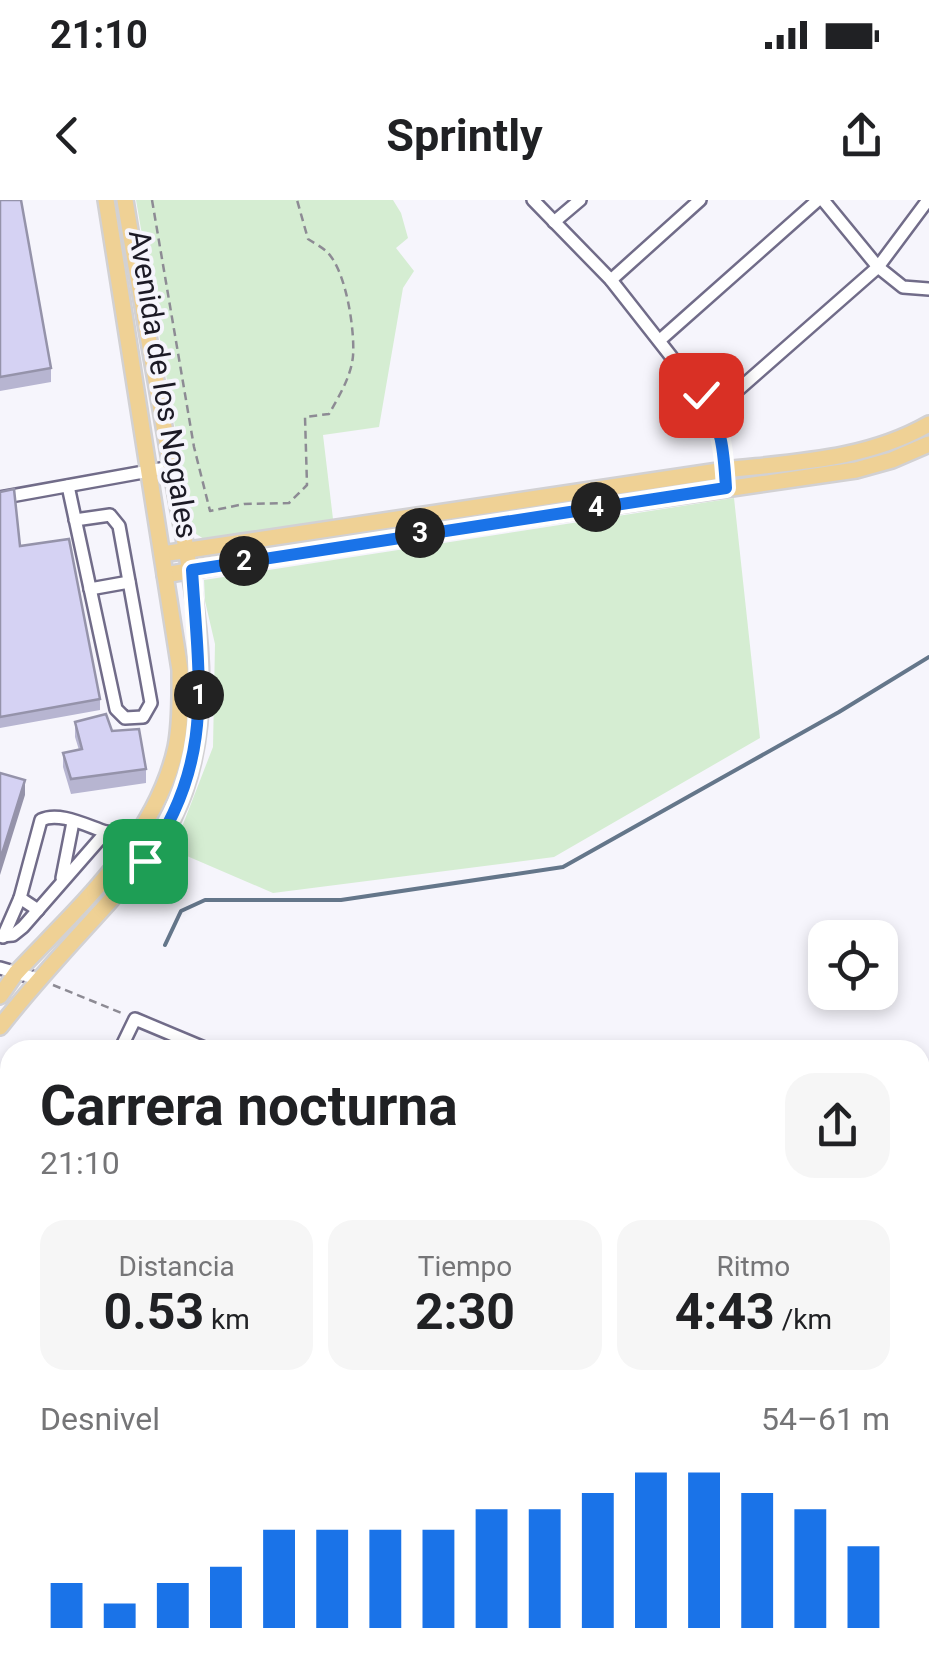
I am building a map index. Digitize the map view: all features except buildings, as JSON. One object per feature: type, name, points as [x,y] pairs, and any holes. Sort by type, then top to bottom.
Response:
[{"type":"main road","name":"Avenida de los Nogales","points":[[0,996],[8,970],[133,842],[152,811],[176,749],[180,670],[106,200]]},
{"type":"main road","name":"Avenida de los Nogales","points":[[0,1028],[154,848],[180,802],[194,756],[200,704],[192,570],[170,467],[125,200]]},
{"type":"main road","points":[[162,554],[863,452],[893,443],[929,424]]},
{"type":"main road","points":[[165,574],[856,470],[929,444]]},
{"type":"main road","points":[[311,532],[314,549]]},
{"type":"street","points":[[533,200],[611,280],[714,412],[726,488]]},
{"type":"street","points":[[554,222],[580,200]]},
{"type":"street","points":[[611,280],[700,200]]},
{"type":"street","points":[[660,340],[820,200],[878,267],[902,286],[929,290]]},
{"type":"street","points":[[714,412],[878,267],[928,200]]},
{"type":"street","points":[[0,498],[170,467]]},
{"type":"street","points":[[68,486],[75,520],[116,710],[125,718],[144,717],[151,704],[116,518],[110,515],[75,520]]},
{"type":"street","points":[[90,589],[129,582]]},
{"type":"street","points":[[1,936],[20,898],[41,820],[52,816],[154,848]]},
{"type":"street","points":[[61,882],[73,822]]},
{"type":"street","points":[[1,936],[13,935],[23,928],[106,832]]},
{"type":"street","points":[[20,898],[38,910]]},
{"type":"street","points":[[8,970],[38,979]]},
{"type":"street","points":[[125,1040],[135,1018],[186,1040]]},
{"type":"path","points":[[152,200],[194,447],[210,511],[244,504],[290,503],[307,485],[306,418],[330,414],[346,383],[353,358],[341,276],[329,253],[308,239],[297,200]]},
{"type":"path","points":[[38,979],[135,1018]]},
{"type":"green space","points":[[136,200],[393,200],[408,238],[396,248],[414,271],[403,288],[379,427],[323,435],[333,519],[204,539],[193,532]]},
{"type":"green space","points":[[734,498],[760,738],[554,857],[273,893],[173,850],[213,747],[215,644],[204,580]]},
{"type":"waterway","points":[[165,945],[181,911],[205,900],[341,900],[563,867],[929,657]]},
{"type":"route","points":[[145,861],[173,817],[187,786],[194,756],[200,704],[192,570],[726,488],[724,450],[714,412],[701,395]]}]
